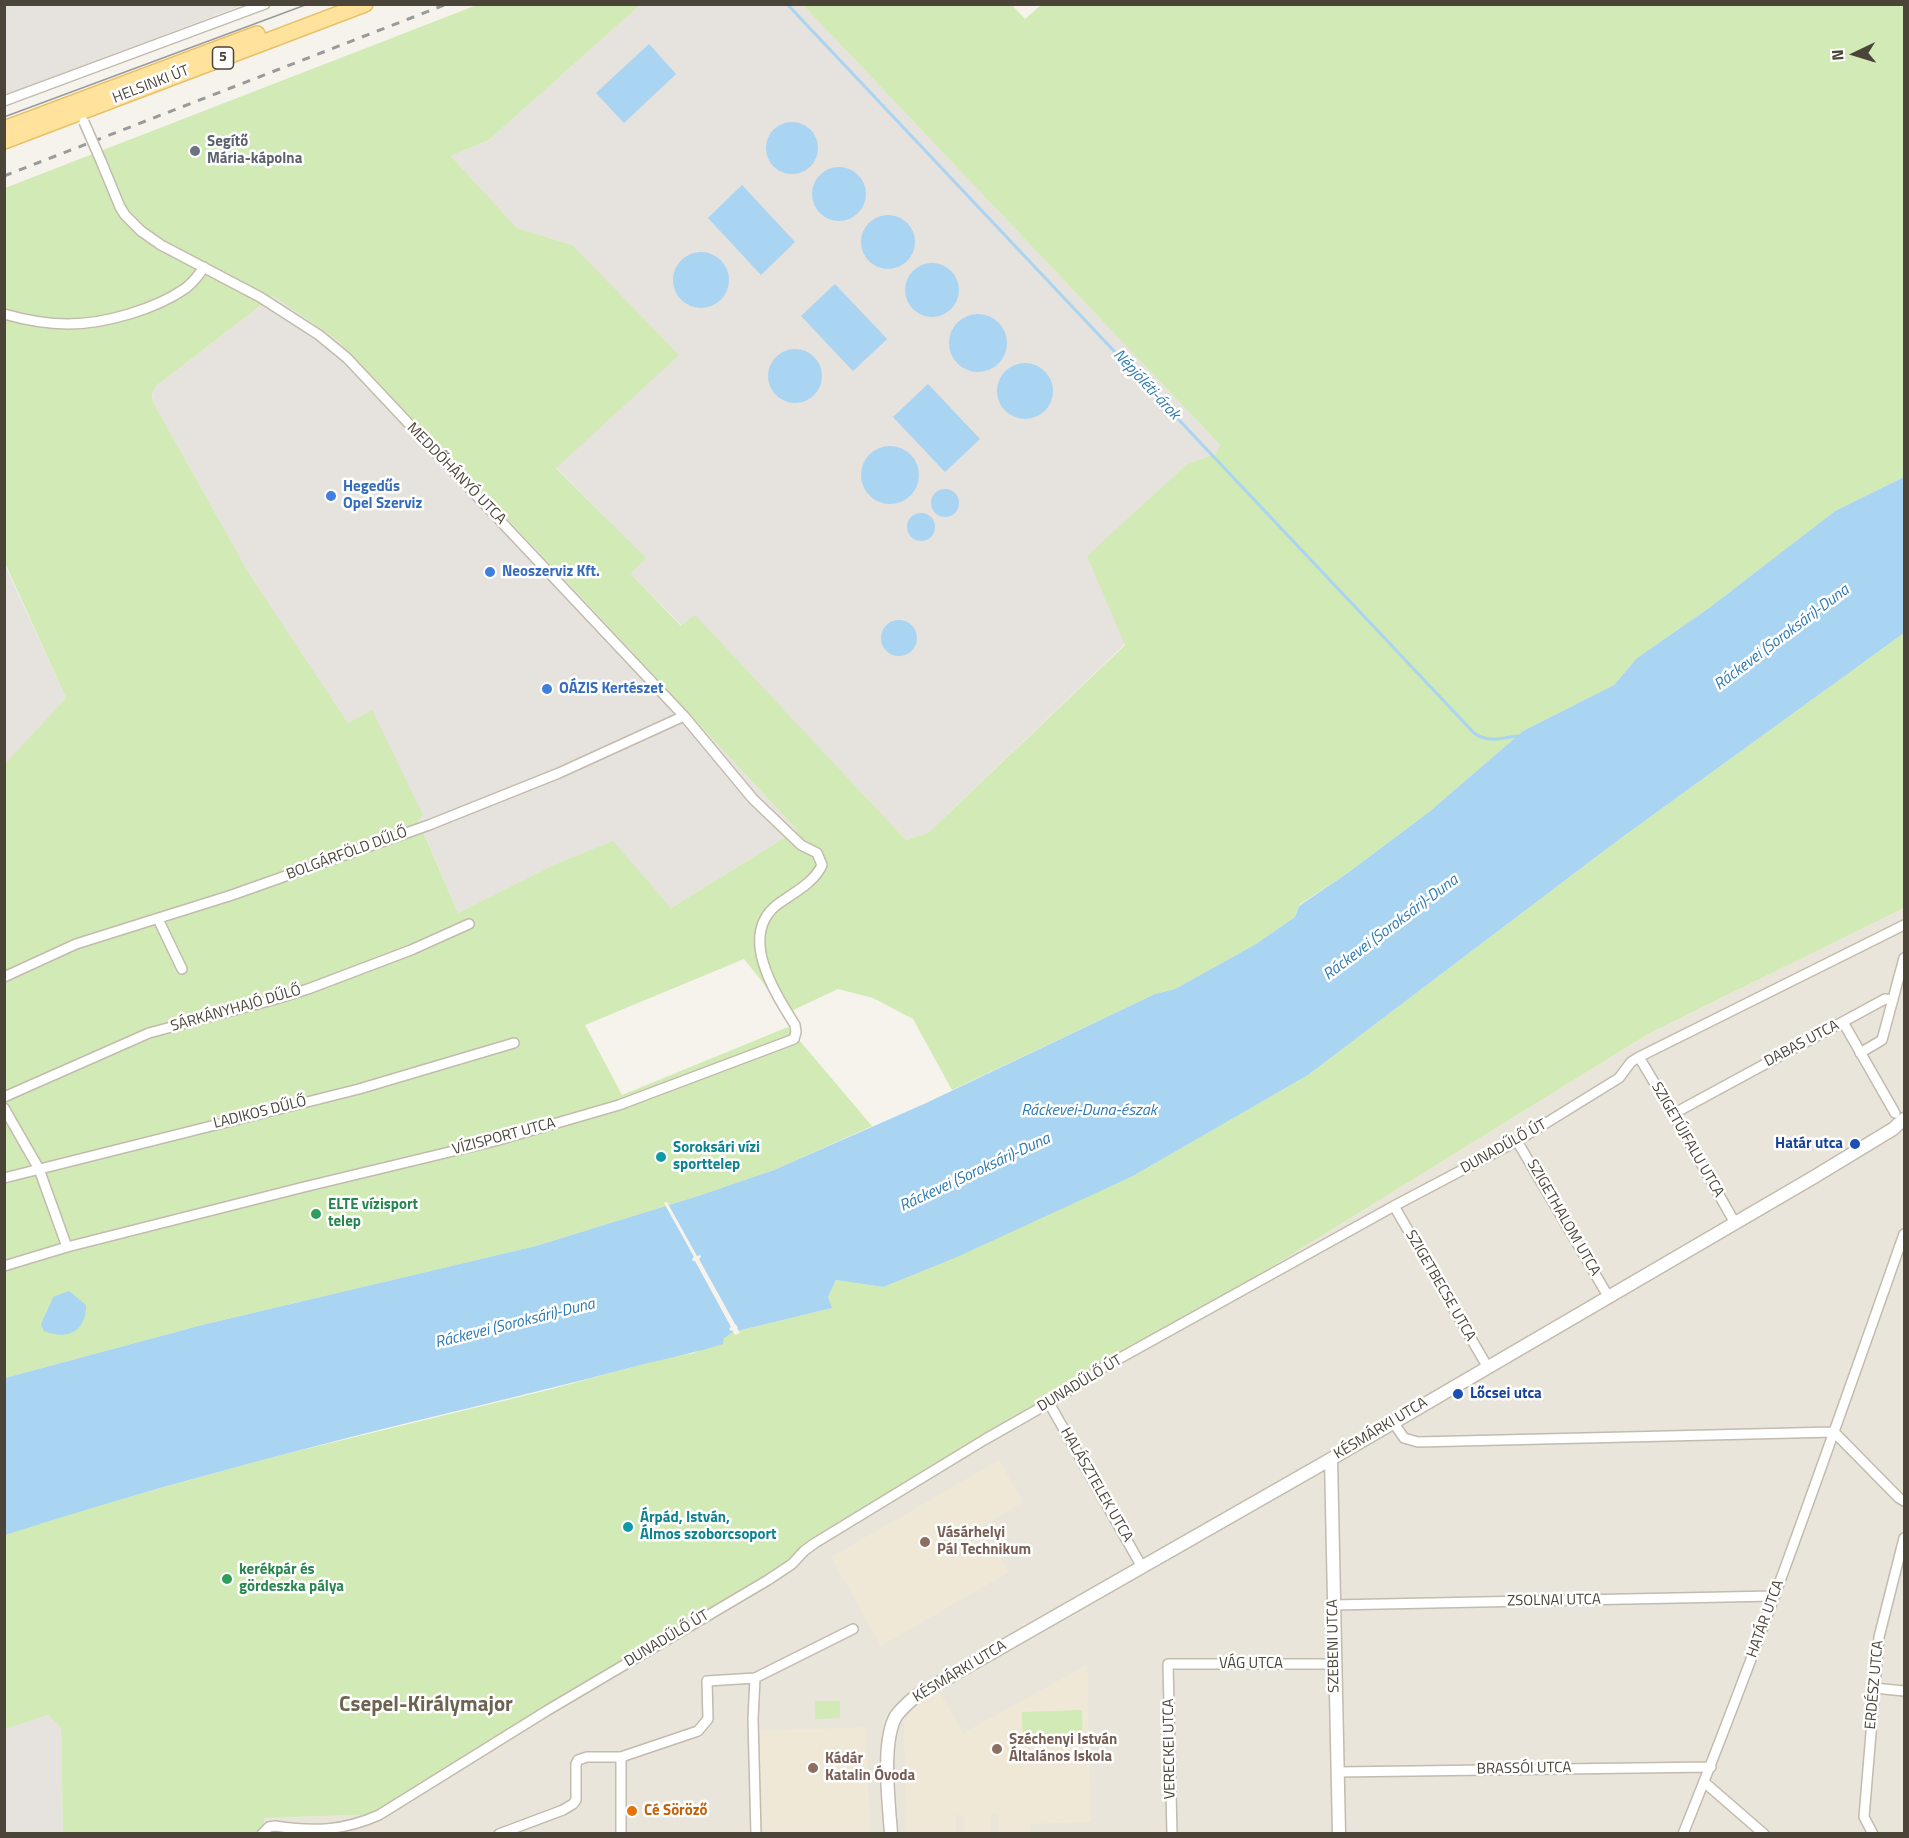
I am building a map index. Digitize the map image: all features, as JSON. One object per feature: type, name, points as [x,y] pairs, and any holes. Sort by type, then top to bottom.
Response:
[{"type":"main road","name":"HELSINKI ÚT","points":[[4,129],[66,105],[84,110],[336,4]]},
{"type":"main road","name":"HELSINKI ÚT","points":[[4,141],[365,4]]},
{"type":"street","points":[[4,100],[265,4]]},
{"type":"street","name":"MEDDŐHÁNYÓ UTCA","points":[[84,110],[100,161],[120,207],[134,225],[161,245],[260,297],[319,335],[347,358],[684,716],[753,799],[801,845],[817,853],[822,865]]},
{"type":"street","points":[[4,314],[62,324],[111,318],[132,313],[168,299],[186,287],[204,267]]},
{"type":"street","name":"BOLGÁRFÖLD DŰLŐ","points":[[4,977],[76,944],[232,895],[429,825],[559,773],[684,716]]},
{"type":"street","name":"VÍZISPORT UTCA","points":[[4,1266],[315,1184],[495,1141],[619,1105],[794,1039],[795,1025],[761,960],[759,938],[766,915],[817,875],[822,865]]},
{"type":"street","points":[[158,919],[182,969]]},
{"type":"street","name":"SÁRKÁNYHAJÓ DŰLŐ","points":[[4,1097],[149,1033],[297,993],[411,950],[469,924]]},
{"type":"street","name":"DUNADŰLŐ ÚT","points":[[262,1833],[269,1827],[275,1826],[316,1831],[335,1829],[379,1815],[548,1710],[768,1580],[792,1564],[815,1543],[854,1518],[1049,1403],[1104,1367],[1394,1206],[1518,1141],[1619,1078],[1631,1062],[1639,1057],[1905,925]]},
{"type":"street","points":[[1860,1053],[1882,1040],[1905,958]]},
{"type":"street","name":"DABAS UTCA","points":[[1673,1114],[1885,999],[1893,1000]]},
{"type":"street","points":[[1843,1022],[1900,1116]]},
{"type":"street","name":"LADIKOS DŰLŐ","points":[[4,1178],[359,1089],[514,1043]]},
{"type":"street","name":"SZIGETÚJFALU UTCA","points":[[1639,1057],[1735,1223]]},
{"type":"street","points":[[4,1108],[39,1169],[67,1248]]},
{"type":"street","name":"KÉSMÁRKI UTCA","points":[[891,1833],[889,1738],[895,1717],[915,1696],[1331,1459],[1487,1366],[1899,1129],[1900,1116]]},
{"type":"street","name":"SZIGETHALOM UTCA","points":[[1518,1141],[1608,1296]]},
{"type":"street","name":"SZIGETBECSE UTCA","points":[[1394,1206],[1487,1366]]},
{"type":"street","name":"HATÁR UTCA","points":[[1683,1833],[1711,1767],[1905,1234]]},
{"type":"street","name":"HALÁSZTELEK UTCA","points":[[1049,1403],[1142,1567]]},
{"type":"street","points":[[1393,1422],[1404,1438],[1418,1442],[1834,1432],[1899,1498],[1905,1501]]},
{"type":"street","name":"SZEBENI UTCA","points":[[1331,1459],[1339,1833]]},
{"type":"street","name":"ERDÉSZ UTCA","points":[[1873,1833],[1864,1817],[1879,1636],[1905,1538]]},
{"type":"street","name":"ZSOLNAI UTCA","points":[[1333,1605],[1774,1596]]},
{"type":"street","points":[[499,1833],[563,1810],[573,1804],[577,1794],[576,1764],[578,1760],[587,1757],[621,1757],[698,1731],[708,1719],[707,1681],[754,1678],[853,1629]]},
{"type":"street","name":"VÁG UTCA","points":[[1168,1664],[1334,1664]]},
{"type":"street","name":"VERECKEI UTCA","points":[[1168,1664],[1172,1833]]},
{"type":"street","points":[[754,1678],[756,1833]]},
{"type":"street","points":[[1874,1688],[1905,1691]]},
{"type":"street","points":[[621,1757],[621,1833]]},
{"type":"street","name":"BRASSÓI UTCA","points":[[1338,1772],[1711,1767]]},
{"type":"street","points":[[1704,1782],[1764,1833]]},
{"type":"shaded area","points":[[5,4],[243,4],[243,5],[5,95]]},
{"type":"shaded area","points":[[640,5],[803,5],[1220,445],[1215,454],[1187,464],[1088,556],[1125,644],[928,833],[906,840],[695,616],[682,626],[631,574],[645,558],[556,467],[572,245],[517,228],[451,156],[489,140]]},
{"type":"shaded area","points":[[273,296],[337,340],[569,584],[797,830],[671,908],[612,842],[556,864],[458,913],[372,711],[348,723],[250,575],[153,402],[152,392],[156,386]]},
{"type":"shaded area","points":[[4,563],[66,698],[5,765],[4,765]]},
{"type":"shaded area","points":[[1904,908],[1904,1833],[263,1834],[263,1818],[387,1814],[1648,1034]]},
{"type":"shaded area","name":"Vásárhelyi Pál Technikum","points":[[999,1460],[1023,1502],[983,1526],[1009,1572],[881,1646],[831,1557]]},
{"type":"shaded area","name":"Széchenyi István Általános Iskola","points":[[1087,1665],[1091,1822],[1030,1824],[1030,1833],[998,1833],[998,1814],[991,1814],[991,1833],[963,1833],[963,1815],[956,1815],[956,1833],[907,1833],[904,1722],[915,1701],[938,1689],[963,1733]]},
{"type":"shaded area","points":[[48,1715],[61,1728],[63,1833],[5,1833],[4,1729]]},
{"type":"shaded area","name":"Kádár Katalin Óvoda","points":[[866,1727],[870,1833],[851,1833],[850,1831],[841,1834],[760,1833],[757,1731]]},
{"type":"green space","points":[[1042,4],[1904,5],[1904,477],[1835,511],[1709,608],[1637,658],[1614,685],[1523,731],[1429,812],[1349,872],[1299,905],[1295,917],[1256,944],[1175,989],[1155,994],[952,1090],[913,1019],[873,998],[838,989],[787,1013],[744,959],[585,1025],[622,1095],[788,1027],[872,1126],[774,1170],[536,1246],[202,1325],[5,1378],[4,765],[66,698],[5,563],[5,188],[477,5],[640,5],[489,140],[451,156],[517,228],[572,245],[679,355],[556,468],[646,558],[631,574],[681,626],[695,615],[906,840],[928,833],[1125,645],[1087,556],[1187,464],[1215,454],[1220,445],[803,5],[1012,5],[1025,19]],"holes":[[[273,296],[337,340],[569,584],[797,830],[671,908],[613,841],[556,864],[458,913],[418,820],[423,815],[372,710],[348,723],[250,575],[153,402],[152,393],[156,386]]]},
{"type":"green space","points":[[1904,633],[1904,908],[1648,1034],[387,1814],[264,1818],[263,1833],[63,1833],[61,1728],[48,1715],[5,1729],[4,1535],[82,1510],[265,1459],[548,1390],[662,1359],[694,1353],[733,1332],[831,1308],[828,1297],[836,1280],[883,1287],[1133,1176],[1308,1075],[1617,841]]},
{"type":"green space","points":[[815,1701],[840,1701],[840,1718],[815,1719]]},
{"type":"green space","points":[[1082,1710],[1083,1742],[1023,1744],[1022,1712]]},
{"type":"water","points":[[649,44],[676,74],[624,123],[596,93]]},
{"type":"water","points":[[787,122],[797,122],[811,129],[818,148],[811,167],[797,174],[787,174],[777,170],[770,163],[766,153],[766,143],[770,133],[777,126]]},
{"type":"water","points":[[839,167],[849,169],[858,175],[864,184],[866,194],[864,204],[858,213],[849,219],[839,221],[829,219],[820,213],[814,204],[812,194],[814,184],[820,175],[829,169]]},
{"type":"water","points":[[742,185],[795,242],[761,275],[708,218]]},
{"type":"water","points":[[888,215],[898,217],[907,223],[913,232],[915,242],[913,252],[907,261],[898,267],[888,269],[878,267],[869,261],[863,252],[861,242],[863,232],[869,223],[878,217]]},
{"type":"water","points":[[701,252],[712,254],[721,260],[727,269],[729,280],[727,291],[721,300],[712,306],[701,308],[690,306],[681,300],[675,291],[673,280],[675,269],[681,260],[690,254]]},
{"type":"water","points":[[927,263],[937,263],[947,267],[955,275],[959,290],[955,305],[947,313],[937,317],[927,317],[917,313],[909,305],[905,295],[905,285],[909,275],[917,267]]},
{"type":"water","points":[[835,284],[887,339],[853,371],[801,316]]},
{"type":"water","points":[[978,314],[994,319],[1002,327],[1007,343],[1002,359],[994,367],[978,372],[962,367],[954,359],[949,343],[954,327],[962,319]]},
{"type":"water","points":[[795,349],[805,351],[814,357],[820,366],[822,376],[820,386],[814,395],[805,401],[795,403],[785,401],[776,395],[770,386],[768,376],[770,366],[776,357],[785,351]]},
{"type":"water","points":[[1020,363],[1030,363],[1045,371],[1051,380],[1053,391],[1051,402],[1045,411],[1030,419],[1020,419],[1009,414],[1002,407],[997,396],[997,386],[1002,375],[1009,368]]},
{"type":"water","points":[[928,384],[980,439],[945,472],[893,417]]},
{"type":"water","points":[[884,446],[896,446],[911,454],[919,469],[919,481],[911,496],[896,504],[884,504],[869,496],[861,481],[861,469],[869,454]]},
{"type":"water","name":"Ráckevei-Duna-észak","points":[[1904,477],[1904,633],[1617,841],[1308,1075],[1133,1176],[957,1257],[883,1287],[836,1280],[828,1297],[832,1308],[733,1332],[724,1338],[723,1344],[257,1461],[5,1535],[5,1378],[202,1325],[536,1246],[698,1196],[774,1170],[924,1104],[1155,994],[1175,989],[1256,944],[1295,917],[1299,906],[1429,812],[1523,731],[1614,685],[1637,658],[1709,608],[1835,511]]},
{"type":"water","points":[[945,489],[955,493],[959,503],[955,513],[945,517],[935,513],[931,503],[935,493]]},
{"type":"water","points":[[921,513],[931,517],[935,527],[931,537],[921,541],[911,537],[907,527],[911,517]]},
{"type":"water","points":[[899,620],[911,626],[917,638],[911,650],[899,656],[887,650],[881,638],[887,626]]},
{"type":"water","points":[[69,1291],[86,1305],[83,1321],[74,1332],[68,1334],[53,1334],[44,1331],[41,1325],[53,1297]]},
{"type":"pier","points":[[667,1202],[697,1256],[700,1255],[699,1259],[740,1333],[735,1335],[729,1329],[731,1327],[693,1261],[694,1257],[664,1203]]},
{"type":"waterway","name":"Népjóléti-árok","points":[[787,4],[1474,733],[1489,739],[1517,736]]},
{"type":"tram line","points":[[4,117],[308,4]]},
{"type":"railway","points":[[4,176],[447,4]]},
{"type":"place","name":"Segítő Mária-kápolna","points":[[195,151]]},
{"type":"place","name":"Hegedűs Opel Szerviz","points":[[331,496]]},
{"type":"place","name":"Neoszerviz Kft.","points":[[490,572]]},
{"type":"place","name":"OÁZIS Kertészet","points":[[547,689]]},
{"type":"place","name":"Határ utca","points":[[1855,1144]]},
{"type":"place","name":"Soroksári vízi sporttelep","points":[[661,1157]]},
{"type":"place","name":"ELTE vízisport telep","points":[[316,1214]]},
{"type":"place","name":"Lőcsei utca","points":[[1458,1394]]},
{"type":"place","name":"Árpád, István, Álmos szoborcsoport","points":[[628,1527]]},
{"type":"place","name":"Vásárhelyi Pál Technikum","points":[[925,1542]]},
{"type":"place","name":"kerékpár és gördeszka pálya","points":[[227,1579]]},
{"type":"place","name":"Széchenyi István Általános Iskola","points":[[997,1749]]},
{"type":"place","name":"Kádár Katalin Óvoda","points":[[813,1768]]},
{"type":"place","name":"Cé Söröző","points":[[632,1811]]},
{"type":"district","name":"Csepel-Királymajor","points":[[426,1706]]},
{"type":"water label","name":"Ráckevei (Soroksári)-Duna","points":[[1782,638]]},
{"type":"water label","name":"Ráckevei (Soroksári)-Duna","points":[[1391,928]]},
{"type":"water label","name":"Ráckevei (Soroksári)-Duna","points":[[975,1173]]},
{"type":"water label","name":"Ráckevei (Soroksári)-Duna","points":[[515,1324]]}]
